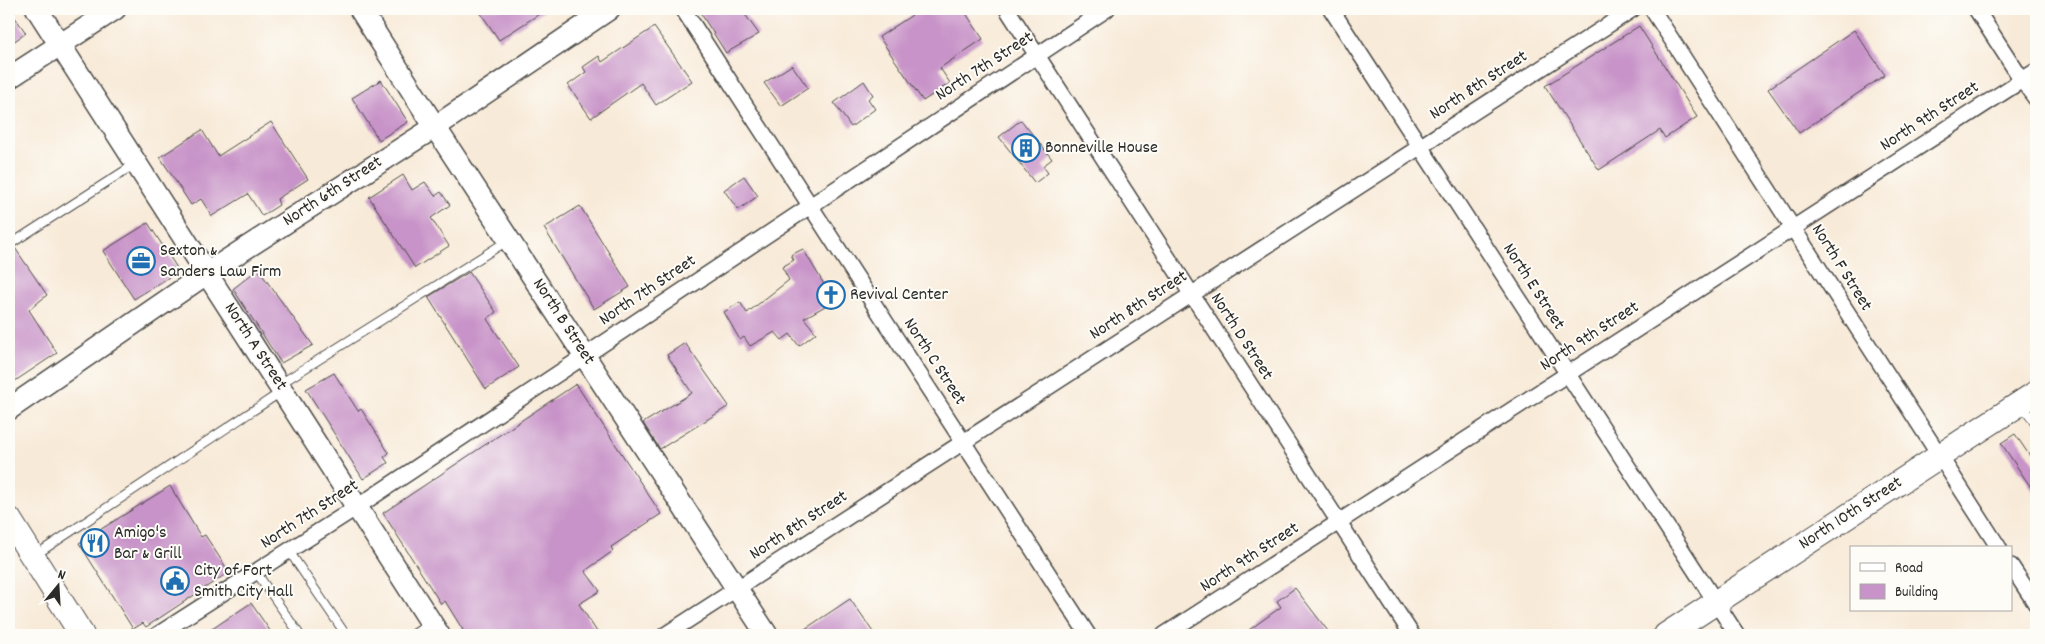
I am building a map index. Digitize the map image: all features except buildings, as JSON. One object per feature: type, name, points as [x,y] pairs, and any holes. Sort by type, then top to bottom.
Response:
[{"type":"main road","name":"North 10th Street","points":[[1666,635],[2029,398]]},
{"type":"main road","points":[[9,519],[82,635]]},
{"type":"street","name":"North A Street","points":[[37,9],[435,629]]},
{"type":"street","points":[[9,78],[115,9]]},
{"type":"street","name":"North 6th Street","points":[[9,409],[207,272],[435,127],[609,9]]},
{"type":"street","name":"North C Street","points":[[683,9],[1088,635]]},
{"type":"street","name":"North D Street","points":[[1007,9],[1412,635]]},
{"type":"street","name":"North 7th Street","points":[[157,635],[357,507],[1108,9]]},
{"type":"street","name":"North E Street","points":[[1331,9],[1736,635]]},
{"type":"street","name":"North 8th Street","points":[[665,635],[1634,9]]},
{"type":"street","name":"North F Street","points":[[1652,9],[1998,546]]},
{"type":"street","points":[[1976,9],[2036,99]]},
{"type":"street","name":"North B Street","points":[[363,10],[435,127],[767,635]]},
{"type":"street","name":"North 9th Street","points":[[1164,635],[2036,71]]},
{"type":"street","points":[[2012,568],[2036,604]]},
{"type":"lane","points":[[9,245],[136,163]]},
{"type":"lane","points":[[33,557],[280,388],[509,240]]},
{"type":"lane","points":[[2029,398],[2036,425]]},
{"type":"lane","points":[[289,551],[346,635]]},
{"type":"lane","points":[[256,572],[300,635]]},
{"type":"lane","points":[[412,635],[435,629]]},
{"type":"place","name":"Bonneville House","points":[[1026,148]]},
{"type":"place","name":"Sexton & Sanders Law Firm","points":[[141,261]]},
{"type":"place","name":"Revival Center","points":[[831,295]]},
{"type":"place","name":"Amigo's Bar & Grill","points":[[95,543]]},
{"type":"place","name":"City of Fort Smith City Hall","points":[[175,581]]}]
